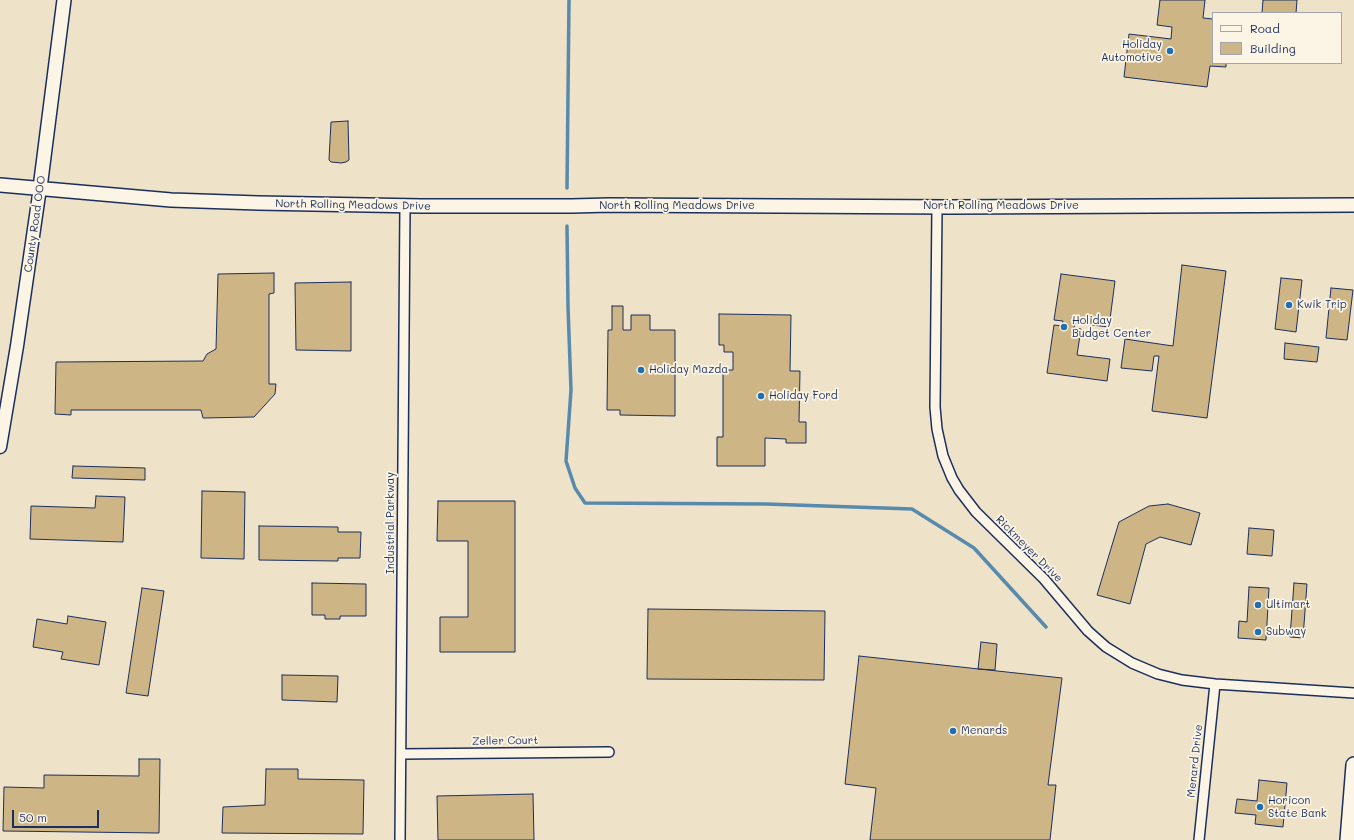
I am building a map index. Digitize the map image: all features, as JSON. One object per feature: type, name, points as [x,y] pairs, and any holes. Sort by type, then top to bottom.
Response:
[{"type":"main road","name":"County Road OOO","points":[[40,188],[64,0]]},
{"type":"main road","name":"North Rolling Meadows Drive","points":[[0,185],[171,200],[405,206],[616,205],[937,207],[1354,205]]},
{"type":"main road","points":[[1348,840],[1354,765]]},
{"type":"street","name":"County Road OOO","points":[[0,447],[17,346],[40,188]]},
{"type":"street","name":"Industrial Parkway","points":[[400,840],[405,206]]},
{"type":"street","name":"Rickmeyer Drive","points":[[937,207],[936,421],[943,456],[959,490],[968,503],[981,518],[1039,574],[1082,624],[1106,647],[1132,663],[1158,674],[1182,680],[1215,684],[1354,693]]},
{"type":"street","name":"Menard Drive","points":[[1200,840],[1215,684]]},
{"type":"street","name":"Zeller Court","points":[[401,754],[609,752]]},
{"type":"building","name":"Holiday Automotive","points":[[1160,0],[1205,0],[1203,18],[1212,19],[1212,64],[1226,64],[1226,67],[1210,66],[1207,87],[1124,77],[1129,34],[1171,39],[1172,27],[1157,25]]},
{"type":"building","points":[[1263,0],[1297,0],[1296,12],[1262,12]]},
{"type":"building","points":[[348,121],[349,160],[341,163],[331,162],[329,160],[331,122]]},
{"type":"building","points":[[1182,265],[1226,271],[1207,418],[1152,411],[1159,356],[1154,356],[1152,371],[1121,368],[1125,339],[1173,346]]},
{"type":"building","points":[[274,273],[274,293],[269,294],[269,384],[276,384],[275,394],[254,417],[203,418],[201,410],[71,410],[71,415],[55,414],[56,362],[203,361],[207,354],[216,349],[218,274]]},
{"type":"building","name":"Holiday Budget Center","points":[[1061,274],[1115,281],[1109,327],[1075,323],[1074,328],[1081,329],[1077,355],[1110,359],[1107,381],[1047,373],[1054,325],[1062,326],[1063,321],[1054,320]]},
{"type":"building","name":"Kwik Trip","points":[[1281,278],[1302,280],[1296,332],[1275,329]]},
{"type":"building","points":[[351,282],[351,351],[296,350],[295,283]]},
{"type":"building","points":[[1331,288],[1353,290],[1347,340],[1326,338]]},
{"type":"building","name":"Holiday Mazda","points":[[612,306],[623,306],[623,330],[631,330],[631,315],[650,315],[650,330],[675,330],[675,416],[620,415],[620,410],[607,410],[608,330],[612,330]]},
{"type":"building","name":"Holiday Ford","points":[[719,314],[791,315],[790,371],[800,371],[799,422],[806,422],[806,443],[786,443],[786,439],[765,438],[765,466],[717,466],[717,437],[723,437],[723,370],[733,370],[733,352],[724,352],[724,345],[719,345]]},
{"type":"building","points":[[1285,343],[1319,347],[1317,362],[1284,359]]},
{"type":"building","points":[[73,466],[145,468],[145,480],[72,478]]},
{"type":"building","points":[[202,491],[245,492],[244,559],[201,558]]},
{"type":"building","points":[[96,496],[125,497],[123,542],[30,539],[31,506],[95,508]]},
{"type":"building","points":[[438,501],[515,501],[515,652],[440,652],[440,617],[468,617],[468,541],[437,541]]},
{"type":"building","points":[[1168,504],[1200,513],[1191,545],[1160,537],[1146,544],[1130,604],[1097,595],[1119,522],[1149,506]]},
{"type":"building","points":[[259,526],[338,527],[338,532],[361,532],[360,558],[338,558],[338,561],[259,560]]},
{"type":"building","points":[[1249,528],[1274,530],[1272,556],[1247,554]]},
{"type":"building","points":[[312,583],[366,584],[366,616],[340,616],[340,619],[325,619],[325,615],[312,615]]},
{"type":"building","points":[[1294,583],[1307,584],[1303,638],[1290,637]]},
{"type":"building","name":"Ultimart","points":[[1249,587],[1269,588],[1266,640],[1238,638],[1239,621],[1247,622]]},
{"type":"building","points":[[142,588],[164,591],[148,696],[126,693]]},
{"type":"building","points":[[648,609],[825,611],[824,680],[647,679]]},
{"type":"building","points":[[68,616],[106,622],[99,665],[61,659],[63,652],[33,647],[37,619],[67,624]]},
{"type":"building","points":[[981,642],[997,644],[995,670],[978,669]]},
{"type":"building","name":"Menards","points":[[859,656],[1062,678],[1048,785],[1056,785],[1050,840],[870,840],[876,788],[845,784]]},
{"type":"building","points":[[282,675],[338,676],[337,702],[282,700]]},
{"type":"building","points":[[139,759],[160,759],[159,833],[3,831],[4,787],[44,788],[44,775],[139,776]]},
{"type":"building","points":[[266,769],[298,769],[298,779],[364,780],[363,834],[222,833],[223,807],[265,805]]},
{"type":"building","name":"Horicon State Bank","points":[[1259,780],[1287,783],[1283,827],[1255,824],[1256,815],[1235,813],[1237,799],[1257,801]]},
{"type":"building","points":[[533,794],[534,840],[438,840],[437,796]]},
{"type":"waterway","points":[[567,188],[569,0]]},
{"type":"waterway","points":[[567,226],[571,390],[566,461],[575,488],[585,503],[766,504],[912,509],[974,548],[1046,627]]},
{"type":"place","name":"Holiday Automotive","points":[[1170,51]]},
{"type":"place","name":"Kwik Trip","points":[[1289,305]]},
{"type":"place","name":"Holiday Budget Center","points":[[1064,327]]},
{"type":"place","name":"Holiday Mazda","points":[[641,370]]},
{"type":"place","name":"Holiday Ford","points":[[761,396]]},
{"type":"place","name":"Ultimart","points":[[1258,605]]},
{"type":"place","name":"Subway","points":[[1258,632]]},
{"type":"place","name":"Menards","points":[[953,731]]},
{"type":"place","name":"Horicon State Bank","points":[[1260,807]]}]
